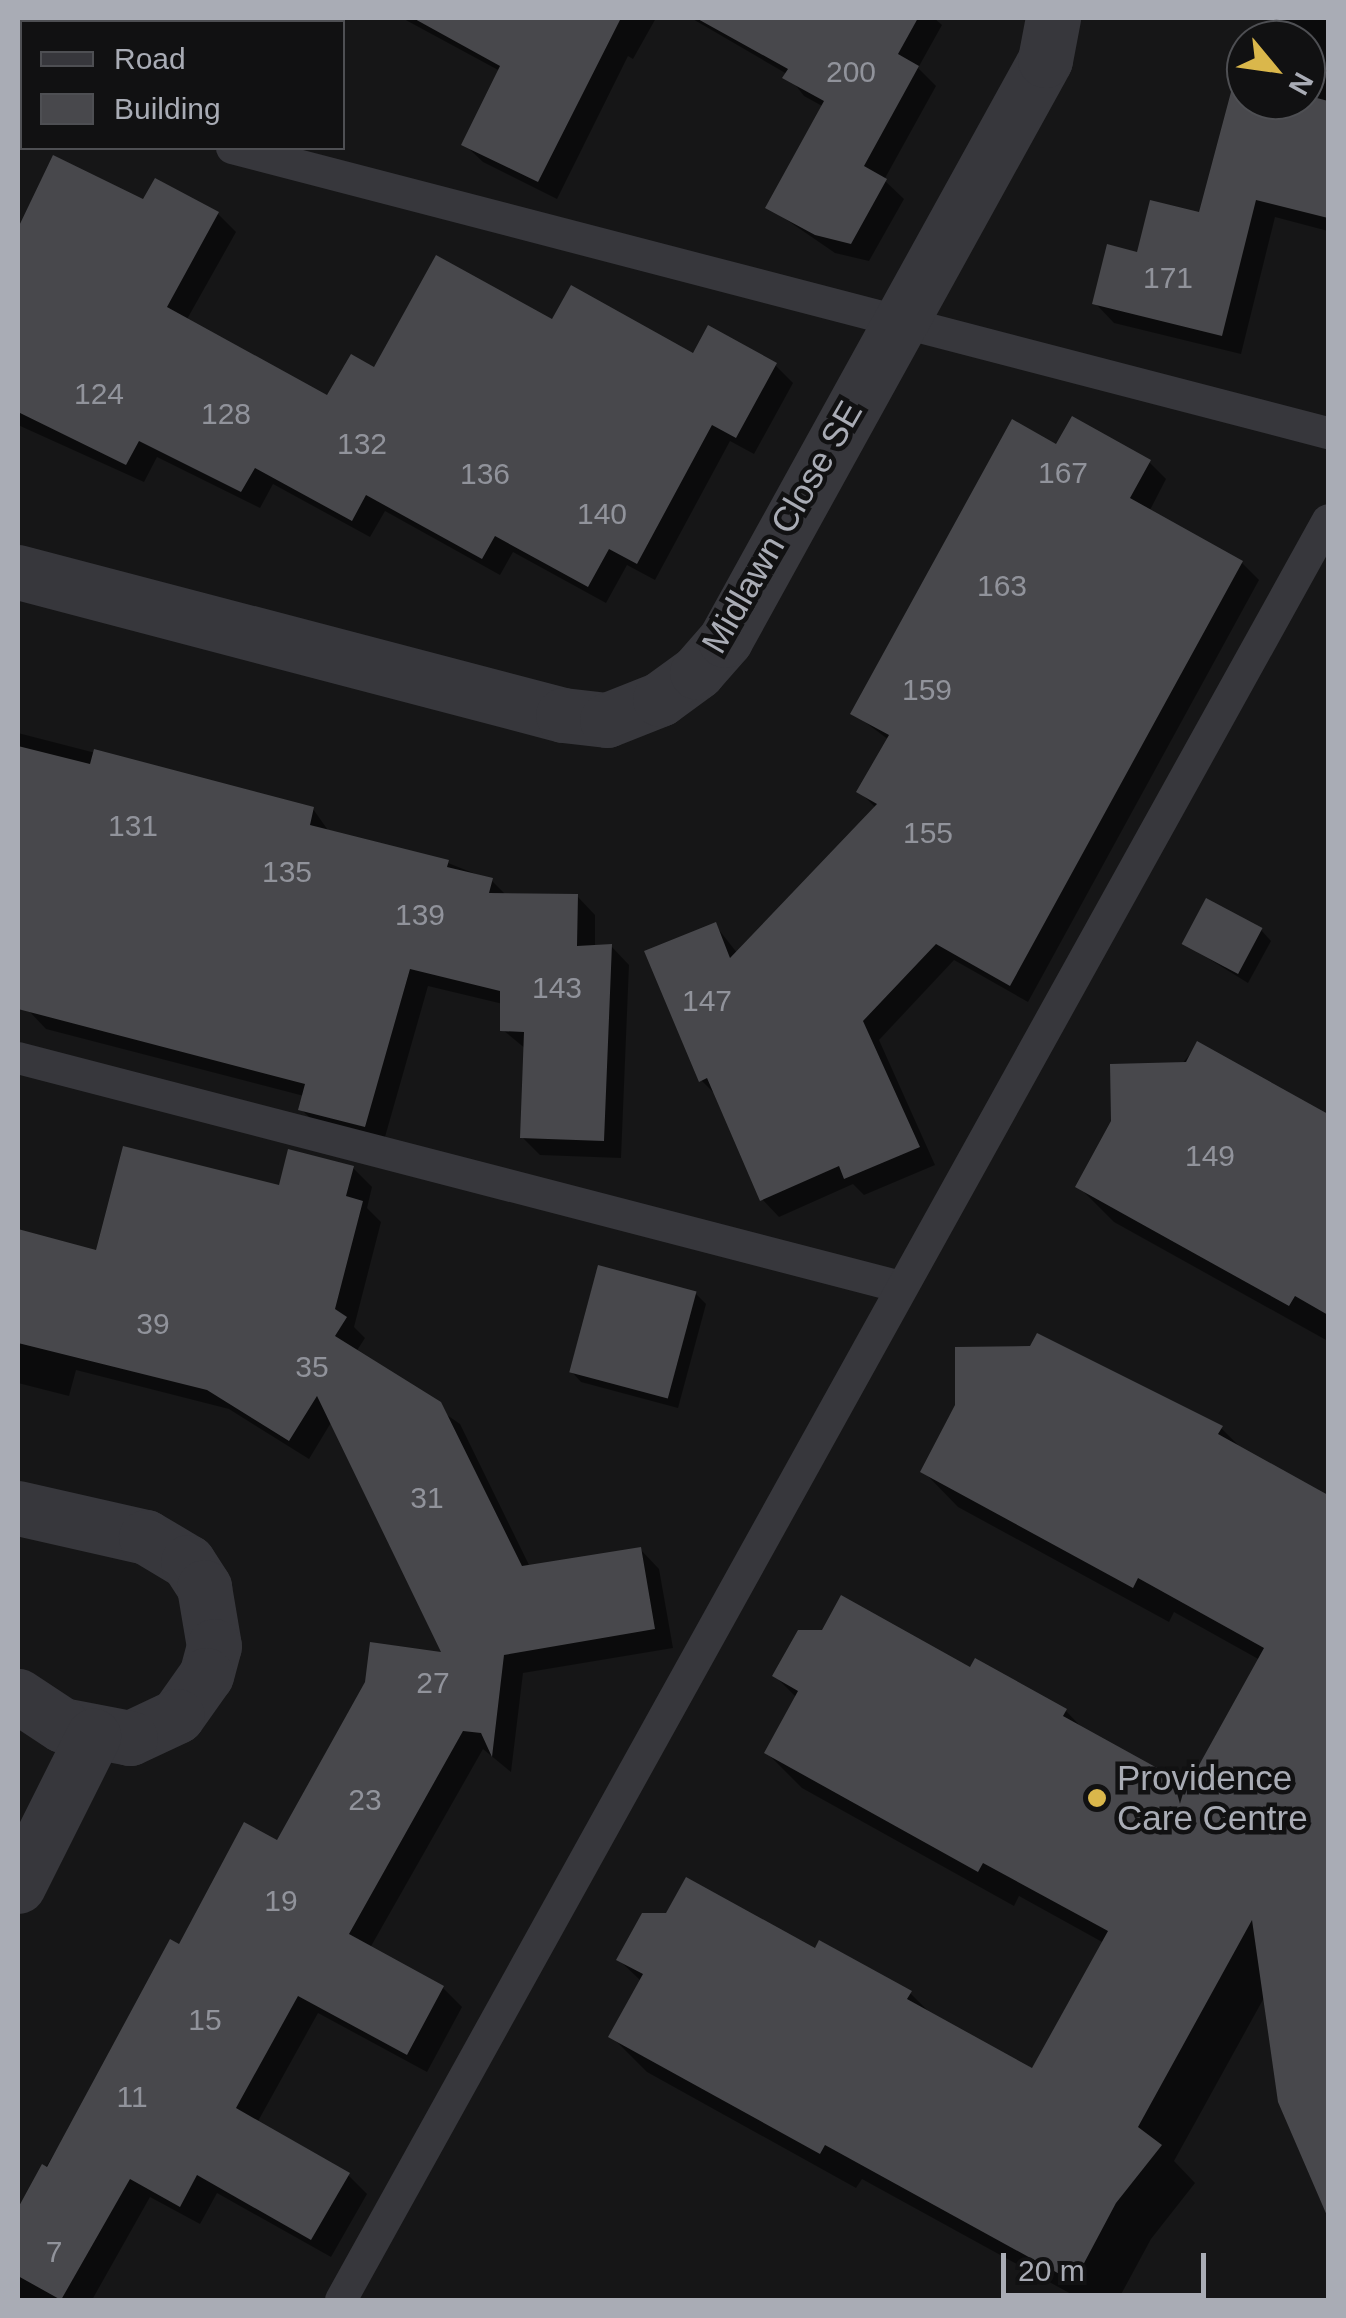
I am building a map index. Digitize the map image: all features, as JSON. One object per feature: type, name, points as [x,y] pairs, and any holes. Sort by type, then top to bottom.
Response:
[{"type":"street","name":"Midlawn Close SE","points":[[18,572],[563,715],[606,720],[660,699],[697,672],[725,640],[1045,60],[1052,18]]},
{"type":"street","points":[[18,1508],[146,1537],[188,1562],[204,1587],[214,1646],[194,1697],[155,1730],[130,1738],[93,1736],[62,1725],[18,1696]]},
{"type":"street","points":[[18,1886],[93,1736]]},
{"type":"lane","points":[[240,150],[1328,432]]},
{"type":"lane","points":[[341,2300],[1328,520]]},
{"type":"lane","points":[[18,1058],[901,1287]]},
{"type":"building","points":[[413,18],[621,18],[538,182],[461,145],[500,66]]},
{"type":"building","points":[[696,18],[918,18],[898,54],[919,66],[864,166],[887,179],[851,244],[815,235],[765,208],[824,101],[782,78],[788,69]]},
{"type":"building","points":[[1328,101],[1328,218],[1256,200],[1222,336],[1092,304],[1107,244],[1137,252],[1150,200],[1199,212],[1226,111],[1226,120],[1326,120]]},
{"type":"building","points":[[53,155],[143,199],[155,178],[219,212],[167,307],[327,395],[351,354],[374,367],[436,255],[552,319],[571,285],[693,353],[708,325],[777,363],[736,438],[712,425],[637,564],[609,549],[588,587],[495,536],[482,559],[366,495],[352,521],[255,468],[241,492],[139,441],[126,465],[18,412],[18,228]]},
{"type":"building","points":[[1072,416],[1151,460],[1130,498],[1243,561],[1010,986],[936,944],[863,1021],[920,1147],[844,1179],[839,1166],[760,1201],[707,1078],[699,1082],[644,951],[716,922],[730,958],[877,804],[856,792],[889,735],[850,714],[1012,419],[1056,444]]},
{"type":"building","points":[[18,746],[90,764],[94,749],[314,807],[310,825],[449,860],[447,867],[493,878],[489,893],[578,894],[577,946],[612,944],[604,1141],[520,1138],[524,1032],[500,1031],[500,991],[410,969],[365,1127],[298,1110],[305,1084],[18,1009]]},
{"type":"building","points":[[1206,898],[1263,928],[1238,974],[1182,944]]},
{"type":"building","points":[[1197,1041],[1328,1114],[1328,1315],[1295,1296],[1289,1306],[1075,1187],[1111,1121],[1110,1064],[1186,1062]]},
{"type":"building","points":[[123,1146],[279,1185],[288,1149],[354,1166],[346,1196],[363,1201],[335,1309],[347,1317],[335,1336],[441,1402],[522,1566],[641,1547],[655,1629],[504,1655],[492,1757],[481,1733],[463,1731],[349,1934],[444,1986],[407,2055],[298,1996],[236,2108],[350,2173],[311,2240],[197,2175],[180,2207],[130,2179],[61,2300],[18,2276],[18,2208],[42,2164],[47,2167],[170,1939],[179,1944],[244,1822],[277,1840],[365,1682],[370,1642],[441,1652],[317,1396],[289,1441],[207,1390],[18,1343],[18,1229],[96,1250]]},
{"type":"building","points":[[598,1265],[697,1291],[668,1399],[569,1372]]},
{"type":"building","name":"Providence Care Centre","points":[[1037,1333],[1223,1426],[1218,1434],[1328,1495],[1328,2218],[1278,2102],[1252,1920],[1138,2127],[1162,2145],[1116,2203],[1074,2282],[825,2145],[820,2154],[608,2037],[643,1974],[616,1960],[642,1913],[666,1913],[686,1877],[815,1948],[819,1940],[912,1991],[907,1999],[1032,2068],[1108,1931],[983,1863],[978,1872],[764,1753],[798,1691],[772,1676],[798,1630],[822,1630],[841,1595],[970,1667],[975,1658],[1067,1709],[1063,1716],[1188,1785],[1264,1648],[1138,1578],[1133,1588],[920,1472],[955,1405],[955,1347],[1030,1346]]},
{"type":"place","name":"Providence Care Centre","points":[[1097,1798]]}]
